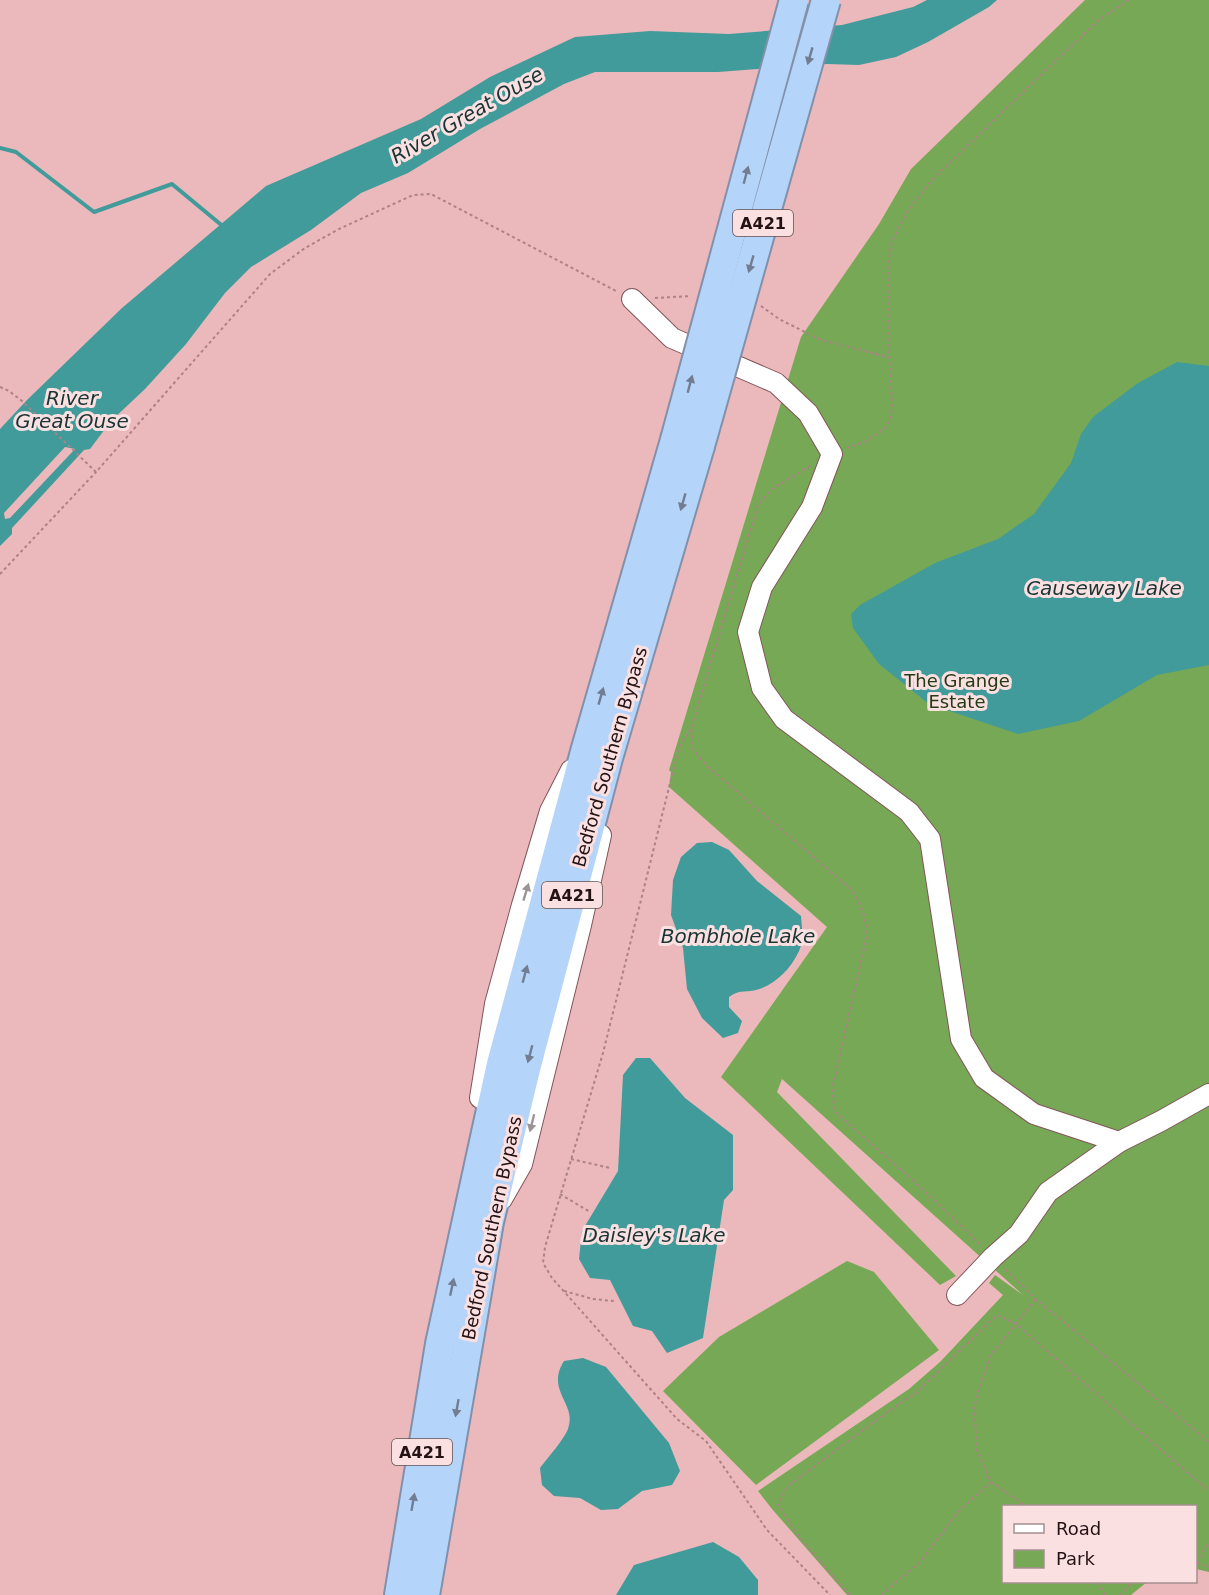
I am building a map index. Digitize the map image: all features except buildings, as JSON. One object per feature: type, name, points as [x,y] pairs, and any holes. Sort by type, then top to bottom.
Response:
[{"type":"highway","name":"Bedford Southern Bypass","points":[[687,443],[794,0]]},
{"type":"highway","name":"Bedford Southern Bypass","points":[[399,1595],[416,1562],[453,1347],[471,1197],[501,1064],[597,755],[687,443],[826,0]]},
{"type":"highway","name":"Bedford Southern Bypass","points":[[453,1347],[489,1222],[526,1070],[597,755]]},
{"type":"highway","name":"Bedford Southern Bypass","points":[[416,1562],[425,1595]]},
{"type":"lane","points":[[632,300],[672,338],[776,383],[808,413],[832,454],[812,507],[762,587],[748,632],[762,688],[784,718],[909,812],[930,840],[961,1040],[984,1077],[1034,1114],[1119,1142]]},
{"type":"lane","points":[[957,1295],[993,1257],[1019,1234],[1048,1192],[1119,1142],[1209,1094]]},
{"type":"path","points":[[830,1595],[767,1530],[706,1441],[677,1419],[552,1278],[543,1263],[545,1247],[603,1053],[680,747],[691,729],[758,505],[772,489],[789,477],[832,454],[865,442],[884,429],[890,420],[892,409],[888,264],[892,241],[907,212],[933,179],[1022,93],[1099,20],[1129,0]]},
{"type":"path","points":[[0,574],[96,472],[270,274],[305,248],[339,229],[413,195],[431,194],[632,300],[690,296]]},
{"type":"path","points":[[754,302],[779,319],[820,340],[889,357]]},
{"type":"path","points":[[0,387],[9,390],[22,401],[96,472]]},
{"type":"path","points":[[691,729],[693,749],[707,766],[851,889],[864,913],[867,935],[832,1090],[835,1112],[915,1182],[1036,1299],[1209,1442]]},
{"type":"path","points":[[571,1159],[609,1168]]},
{"type":"path","points":[[560,1194],[590,1212]]},
{"type":"path","points":[[564,1291],[593,1299],[614,1301]]},
{"type":"path","points":[[1025,1505],[991,1482],[977,1450],[974,1407],[990,1356],[1036,1299]]},
{"type":"path","points":[[850,1595],[799,1537],[778,1504],[787,1488],[886,1413],[916,1394],[997,1315],[1016,1324],[1209,1491]]},
{"type":"path","points":[[880,1595],[920,1562],[958,1512],[991,1482]]},
{"type":"path","points":[[1197,1561],[1209,1543]]},
{"type":"path","points":[[1120,1595],[1131,1583]]},
{"type":"green space","name":"The Grange Estate","points":[[1085,0],[1209,0],[1209,1572],[1197,1569],[1197,1505],[1002,1505],[1002,1583],[1146,1583],[1131,1595],[847,1595],[758,1491],[909,1389],[940,1362],[1003,1295],[989,1283],[995,1275],[1023,1295],[782,1079],[777,1092],[956,1276],[940,1285],[721,1077],[827,927],[669,787],[671,772],[669,770],[801,337],[879,224],[911,169]]},
{"type":"green space","points":[[847,1261],[874,1272],[939,1350],[756,1485],[663,1391],[719,1337]]},
{"type":"water","name":"River Great Ouse","points":[[927,0],[997,0],[989,7],[928,42],[896,57],[859,65],[827,64],[718,72],[595,72],[564,84],[480,129],[408,173],[361,193],[311,230],[251,267],[225,293],[186,344],[145,389],[111,421],[90,449],[84,450],[12,528],[12,534],[0,546],[0,429],[122,308],[266,186],[421,119],[490,77],[575,37],[650,31],[729,34],[842,25],[913,7]],"holes":[[[65,447],[75,449],[10,518],[5,519],[4,513]]]},
{"type":"water","name":"Causeway Lake","points":[[1177,362],[1209,366],[1209,665],[1157,675],[1079,721],[1018,734],[929,704],[879,664],[853,628],[851,614],[860,605],[935,563],[998,539],[1034,514],[1071,463],[1081,434],[1093,417],[1138,383]]},
{"type":"water","name":"Bombhole Lake","points":[[712,842],[729,850],[757,881],[801,916],[802,930],[800,949],[795,959],[780,976],[762,988],[739,992],[729,997],[729,1007],[742,1021],[738,1033],[723,1038],[702,1018],[687,989],[683,948],[671,915],[673,880],[681,857],[697,843]]},
{"type":"water","name":"Daisley's Lake","points":[[636,1058],[650,1058],[685,1098],[733,1135],[733,1190],[724,1200],[703,1338],[667,1353],[652,1331],[633,1326],[610,1280],[590,1278],[579,1259],[582,1231],[618,1171],[623,1075]]},
{"type":"water","points":[[583,1358],[606,1367],[669,1443],[680,1471],[672,1485],[642,1491],[618,1509],[601,1510],[580,1498],[554,1496],[542,1485],[540,1468],[563,1439],[570,1420],[558,1381],[559,1372],[564,1361]]},
{"type":"water","points":[[713,1542],[739,1557],[758,1580],[758,1595],[616,1595],[634,1565]]},
{"type":"waterway","points":[[0,148],[16,152],[94,212],[172,184],[225,228]]}]
